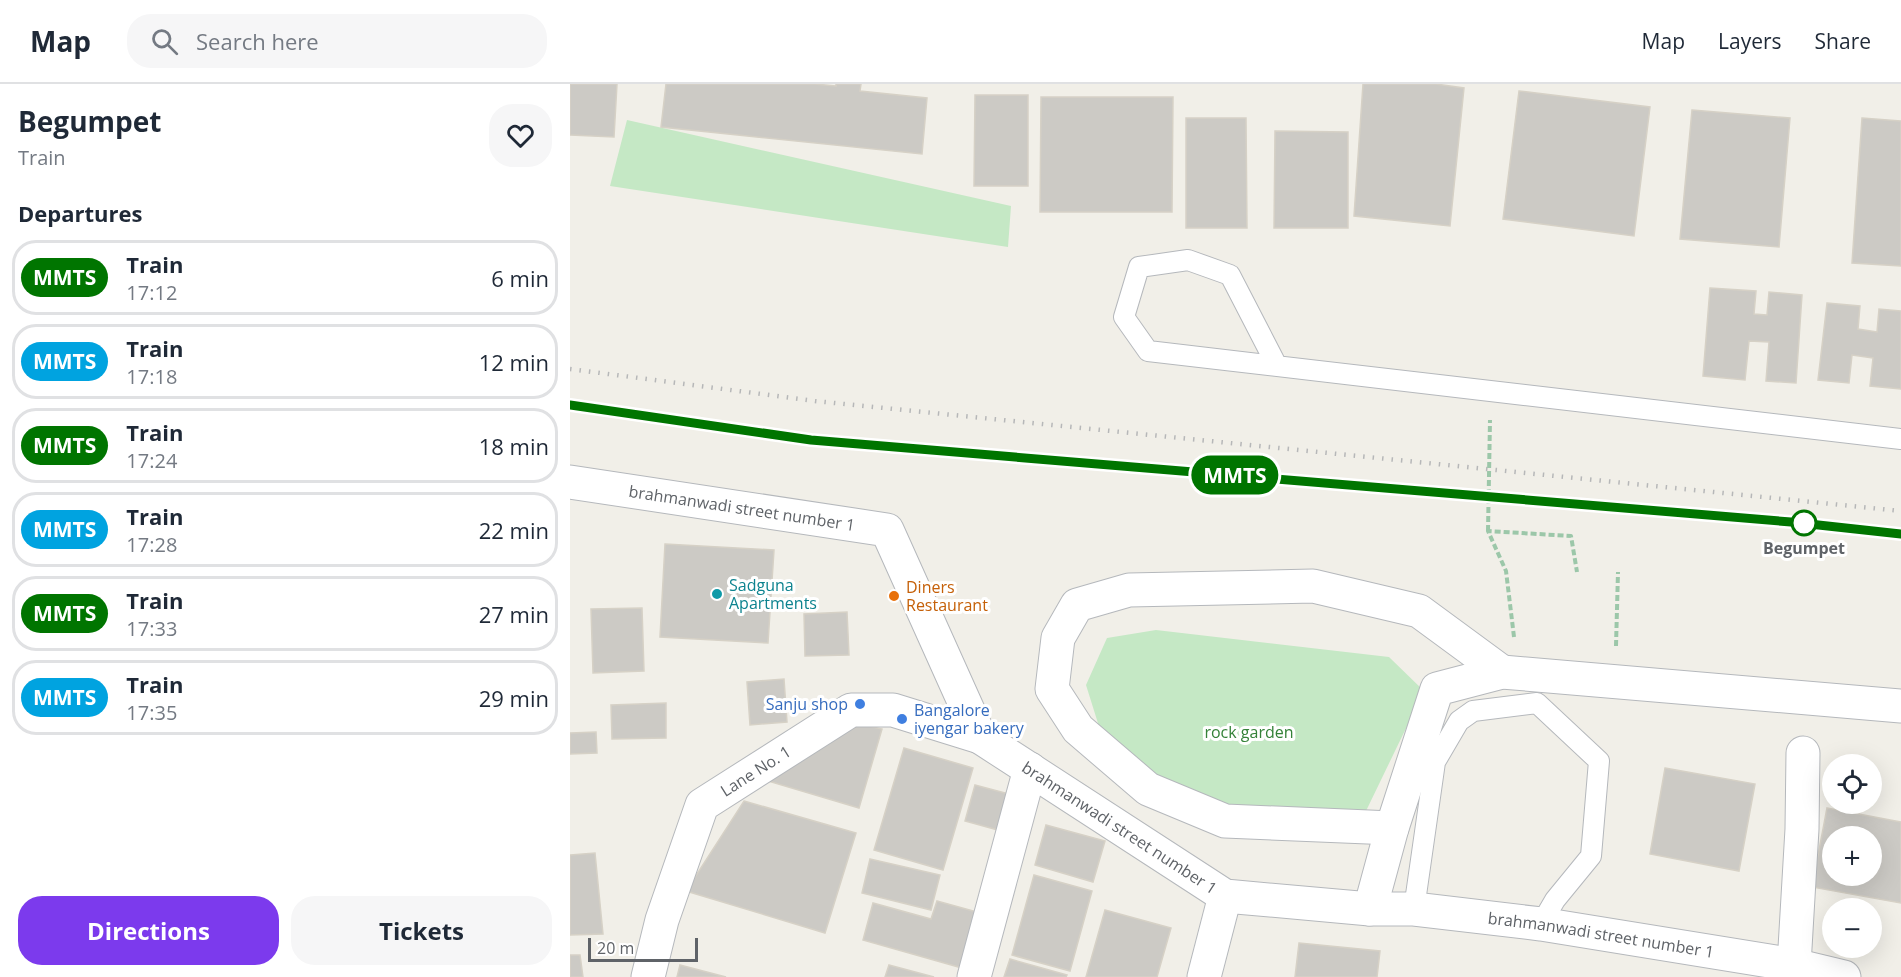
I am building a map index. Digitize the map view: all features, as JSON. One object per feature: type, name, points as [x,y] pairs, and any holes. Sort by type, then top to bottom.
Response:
[{"type":"street","name":"brahmanwadi street number 1","points":[[570,482],[887,530],[980,737],[1225,896],[1370,909],[1414,909],[1541,924],[1794,965],[1844,977]]},
{"type":"street","points":[[1392,828],[1225,821],[1148,789],[1078,729],[1052,689],[1058,638],[1077,605],[1129,590],[1313,586],[1419,610],[1510,673]]},
{"type":"street","points":[[1370,909],[1392,828],[1437,689],[1510,673],[1901,706]]},
{"type":"street","name":"Lane No. 1","points":[[648,977],[662,920],[702,805],[851,710],[893,710],[980,737]]},
{"type":"street","points":[[1794,965],[1802,829],[1803,753]]},
{"type":"street","points":[[974,977],[1030,769]]},
{"type":"street","points":[[1204,977],[1225,896]]},
{"type":"lane","points":[[1277,366],[1230,275],[1188,260],[1139,267],[1125,317],[1148,351],[1901,439]]},
{"type":"lane","points":[[1414,909],[1435,762],[1447,741],[1459,721],[1473,711],[1537,703],[1599,761],[1591,856],[1555,900],[1541,924]]},
{"type":"path","points":[[1490,420],[1488,531],[1506,571],[1510,673]]},
{"type":"path","points":[[1488,531],[1571,536],[1577,572]]},
{"type":"path","points":[[1615,681],[1618,572]]},
{"type":"green space","points":[[627,120],[1011,206],[1008,247],[610,186]]},
{"type":"green space","name":"rock garden","points":[[1156,630],[1389,657],[1424,691],[1366,811],[1227,826],[1107,752],[1086,685],[1107,638]]},
{"type":"building","points":[[570,84],[617,84],[614,137],[570,135]]},
{"type":"building","points":[[666,84],[836,86],[836,84],[861,84],[860,91],[927,98],[922,154],[661,127]]},
{"type":"building","points":[[1363,84],[1436,84],[1464,88],[1450,226],[1354,216]]},
{"type":"building","points":[[1519,91],[1650,107],[1634,236],[1503,219]]},
{"type":"building","points":[[975,95],[1028,95],[1028,186],[974,186]]},
{"type":"building","points":[[1041,97],[1173,97],[1172,212],[1040,212]]},
{"type":"building","points":[[1692,110],[1790,118],[1779,247],[1680,239]]},
{"type":"building","points":[[1186,118],[1246,118],[1247,228],[1186,228]]},
{"type":"building","points":[[1862,118],[1901,121],[1901,266],[1852,263]]},
{"type":"building","points":[[1275,131],[1348,132],[1348,228],[1274,228]]},
{"type":"building","points":[[1710,288],[1756,291],[1754,314],[1767,315],[1769,292],[1802,295],[1796,383],[1766,381],[1769,342],[1749,341],[1745,380],[1703,376]]},
{"type":"building","points":[[1827,303],[1860,306],[1858,329],[1877,332],[1879,309],[1901,311],[1901,389],[1870,386],[1873,358],[1852,355],[1849,383],[1818,380]]},
{"type":"building","name":"Sadguna Apartments","points":[[665,544],[774,550],[768,643],[660,637]]},
{"type":"building","points":[[642,608],[644,671],[593,673],[591,609]]},
{"type":"building","points":[[847,612],[849,655],[805,656],[804,614]]},
{"type":"building","points":[[784,679],[787,722],[750,725],[747,682]]},
{"type":"building","points":[[666,703],[666,738],[612,739],[611,705]]},
{"type":"building","points":[[842,720],[882,729],[859,808],[768,781]]},
{"type":"building","points":[[596,732],[597,753],[570,754],[570,733]]},
{"type":"building","points":[[904,748],[973,768],[943,870],[874,850]]},
{"type":"building","points":[[1665,768],[1755,784],[1739,871],[1650,854]]},
{"type":"building","points":[[975,785],[1009,794],[998,830],[965,821]]},
{"type":"building","points":[[744,801],[856,833],[825,933],[686,891]]},
{"type":"building","points":[[1826,814],[1859,814],[1901,822],[1901,903],[1812,887],[1822,834],[1822,886],[1882,886],[1882,826],[1824,826]]},
{"type":"building","points":[[1046,825],[1105,841],[1093,882],[1035,865]]},
{"type":"building","points":[[595,853],[603,934],[570,935],[570,855]]},
{"type":"building","points":[[870,859],[940,875],[931,910],[862,893]]},
{"type":"building","points":[[1034,875],[1092,891],[1070,971],[1012,955]]},
{"type":"building","points":[[937,901],[977,912],[962,968],[863,940],[873,903],[931,919]]},
{"type":"building","points":[[1105,910],[1171,928],[1157,977],[1086,977]]},
{"type":"building","points":[[1299,943],[1380,951],[1377,977],[1295,977]]},
{"type":"building","points":[[570,955],[580,955],[583,977],[570,977]]},
{"type":"building","points":[[1010,959],[1067,975],[1066,977],[1004,977]]},
{"type":"building","points":[[680,965],[726,977],[677,977]]},
{"type":"building","points":[[889,965],[934,977],[885,977]]},
{"type":"railway","points":[[570,369],[815,401],[1901,511]]},
{"type":"railway","points":[[570,405],[811,440],[1901,533]]},
{"type":"train","name":"MMTS","points":[[570,405],[811,440],[1815,524],[1901,534]]},
{"type":"place","name":"Begumpet","points":[[1804,523]]},
{"type":"place","name":"Sadguna Apartments","points":[[717,594]]},
{"type":"place","name":"Diners Restaurant","points":[[894,596]]},
{"type":"place","name":"Sanju shop","points":[[860,704]]},
{"type":"place","name":"Bangalore iyengar bakery","points":[[902,719]]}]
